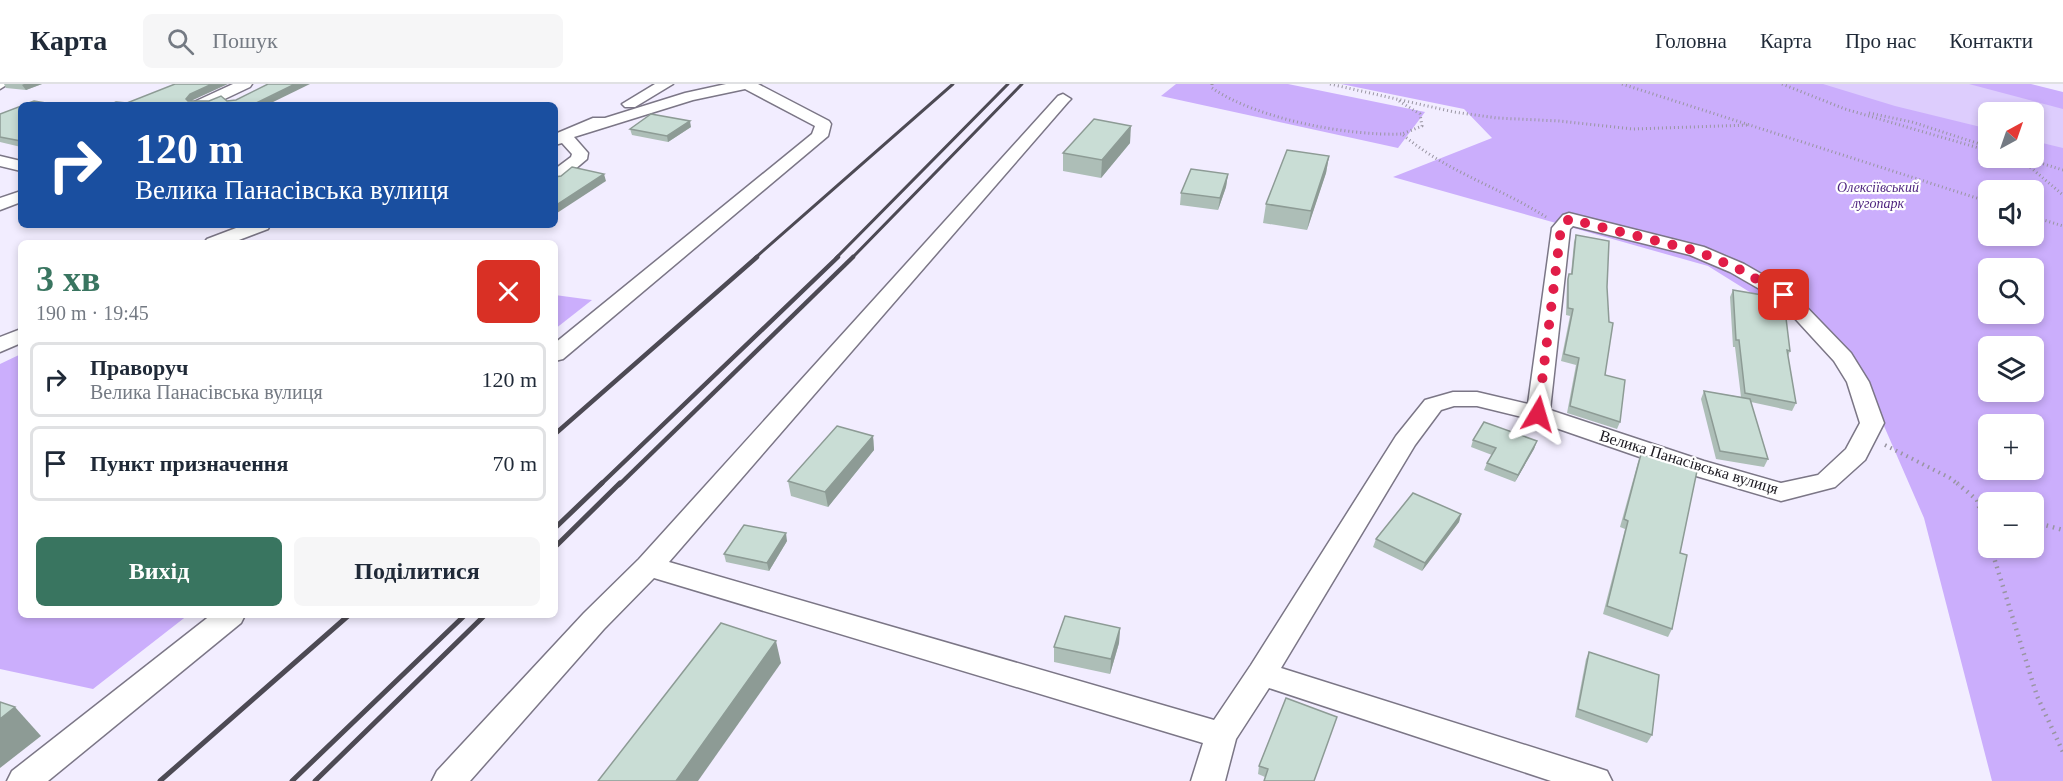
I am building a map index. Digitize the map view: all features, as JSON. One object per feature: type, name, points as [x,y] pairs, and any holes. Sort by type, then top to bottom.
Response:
[{"type":"street","points":[[206,102],[245,84]]},
{"type":"street","points":[[585,129],[666,84]]},
{"type":"street","points":[[558,352],[820,136],[823,124],[748,84],[690,96],[560,139]]},
{"type":"street","points":[[231,102],[261,88]]},
{"type":"street","points":[[449,781],[594,621],[649,567],[1064,99]]},
{"type":"street","points":[[558,175],[579,159],[580,153],[560,139]]},
{"type":"street","points":[[0,206],[18,197]]},
{"type":"street","points":[[1538,414],[1561,228],[1569,219],[1697,251],[1737,268],[1784,295],[1843,358],[1858,382],[1872,423],[1866,436]]},
{"type":"street","points":[[222,240],[253,228]]},
{"type":"street","points":[[0,345],[18,336]]},
{"type":"street","name":"Велика Панасівська вулиця","points":[[1208,781],[1221,735],[1262,674],[1405,441],[1433,405],[1453,399],[1477,399],[1538,414],[1695,467],[1780,492],[1826,481],[1857,454],[1866,436]]},
{"type":"street","points":[[649,567],[1221,735]]},
{"type":"street","points":[[24,781],[227,618]]},
{"type":"street","points":[[1262,674],[1594,781]]},
{"type":"path","points":[[1212,84],[1212,88],[1223,96],[1250,107],[1343,132],[1378,135],[1402,134],[1422,126],[1420,114],[1392,98]]},
{"type":"path","points":[[1330,84],[1454,112],[1497,118],[1559,121],[1633,129],[1749,124]]},
{"type":"path","points":[[1622,84],[1978,198]]},
{"type":"path","points":[[1782,84],[1845,109],[1978,146]]},
{"type":"path","points":[[1845,109],[1912,122],[1978,145]]},
{"type":"path","points":[[1402,134],[1421,152],[1448,168],[1525,202],[1561,228]]},
{"type":"path","points":[[2044,164],[2063,170]]},
{"type":"path","points":[[2032,168],[2063,195]]},
{"type":"path","points":[[2044,220],[2063,226]]},
{"type":"path","points":[[1866,436],[1950,478],[1977,500],[1978,503]]},
{"type":"path","points":[[2044,525],[2063,530]]},
{"type":"path","points":[[1994,558],[2037,696],[2063,752]]},
{"type":"green space","points":[[1176,84],[1288,84],[1425,112],[1398,148],[1161,96]]},
{"type":"green space","name":"Олексіївський лугопарк","points":[[1341,84],[2031,84],[2063,92],[2063,781],[1992,781],[1924,518],[1854,357],[1708,266],[1393,177],[1492,138],[1464,109]]},
{"type":"green space","points":[[558,295],[592,300],[558,327]]},
{"type":"green space","points":[[18,355],[18,618],[184,618],[93,689],[0,669],[0,364]]},
{"type":"shaded area","points":[[1823,84],[1969,84],[2037,102],[1978,102],[1978,126],[1895,106]]},
{"type":"shaded area","points":[[2044,104],[2063,109],[2063,148],[2044,143]]},
{"type":"building","points":[[175,84],[212,84],[190,94],[186,99],[188,101],[209,101],[221,96],[227,101],[236,100],[268,84],[295,84],[258,102],[130,102]]},
{"type":"building","points":[[18,107],[18,140],[0,137],[0,114]]},
{"type":"building","points":[[651,114],[690,121],[667,136],[630,129]]},
{"type":"building","points":[[1094,119],[1131,126],[1102,160],[1063,153]]},
{"type":"building","points":[[1287,150],[1329,156],[1311,211],[1266,204]]},
{"type":"building","points":[[572,167],[604,174],[558,204],[558,176]]},
{"type":"building","points":[[1191,169],[1228,174],[1220,198],[1181,193]]},
{"type":"building","points":[[1576,235],[1609,241],[1607,287],[1609,322],[1613,323],[1605,375],[1625,380],[1620,422],[1570,406],[1579,358],[1564,354],[1573,309],[1568,308],[1568,279],[1569,274],[1572,274]]},
{"type":"building","points":[[1733,290],[1762,295],[1763,306],[1785,310],[1790,351],[1787,350],[1796,403],[1745,393],[1739,340],[1736,340]]},
{"type":"building","points":[[1704,391],[1750,399],[1768,459],[1720,451]]},
{"type":"building","points":[[1484,422],[1537,441],[1518,475],[1487,463],[1496,448],[1473,440]]},
{"type":"building","points":[[837,426],[873,436],[825,492],[788,481]]},
{"type":"building","points":[[1641,454],[1697,471],[1680,553],[1687,555],[1672,629],[1607,606],[1628,521],[1624,519]]},
{"type":"building","points":[[1413,493],[1461,514],[1425,563],[1376,539]]},
{"type":"building","points":[[744,525],[786,533],[767,563],[724,554]]},
{"type":"building","points":[[1065,616],[1120,628],[1111,659],[1054,647]]},
{"type":"building","points":[[721,623],[776,641],[676,781],[598,781]]},
{"type":"building","points":[[1589,652],[1659,675],[1652,735],[1578,709]]},
{"type":"building","points":[[1286,698],[1337,717],[1314,781],[1264,781],[1268,769],[1259,766]]},
{"type":"building","points":[[0,702],[15,707],[0,719]]},
{"type":"railway","points":[[755,258],[953,84]]},
{"type":"railway","points":[[836,258],[1008,84]]},
{"type":"railway","points":[[853,257],[1022,84]]},
{"type":"railway","points":[[558,431],[757,257]]},
{"type":"railway","points":[[600,485],[838,257]]},
{"type":"railway","points":[[619,485],[853,257]]},
{"type":"railway","points":[[558,525],[602,483]]},
{"type":"railway","points":[[558,544],[620,483]]},
{"type":"railway","points":[[160,781],[346,618]]},
{"type":"railway","points":[[292,781],[462,618]]},
{"type":"railway","points":[[315,781],[482,618]]},
{"type":"route","points":[[1538,414],[1561,228],[1569,219],[1697,251],[1737,268],[1784,295]]}]
